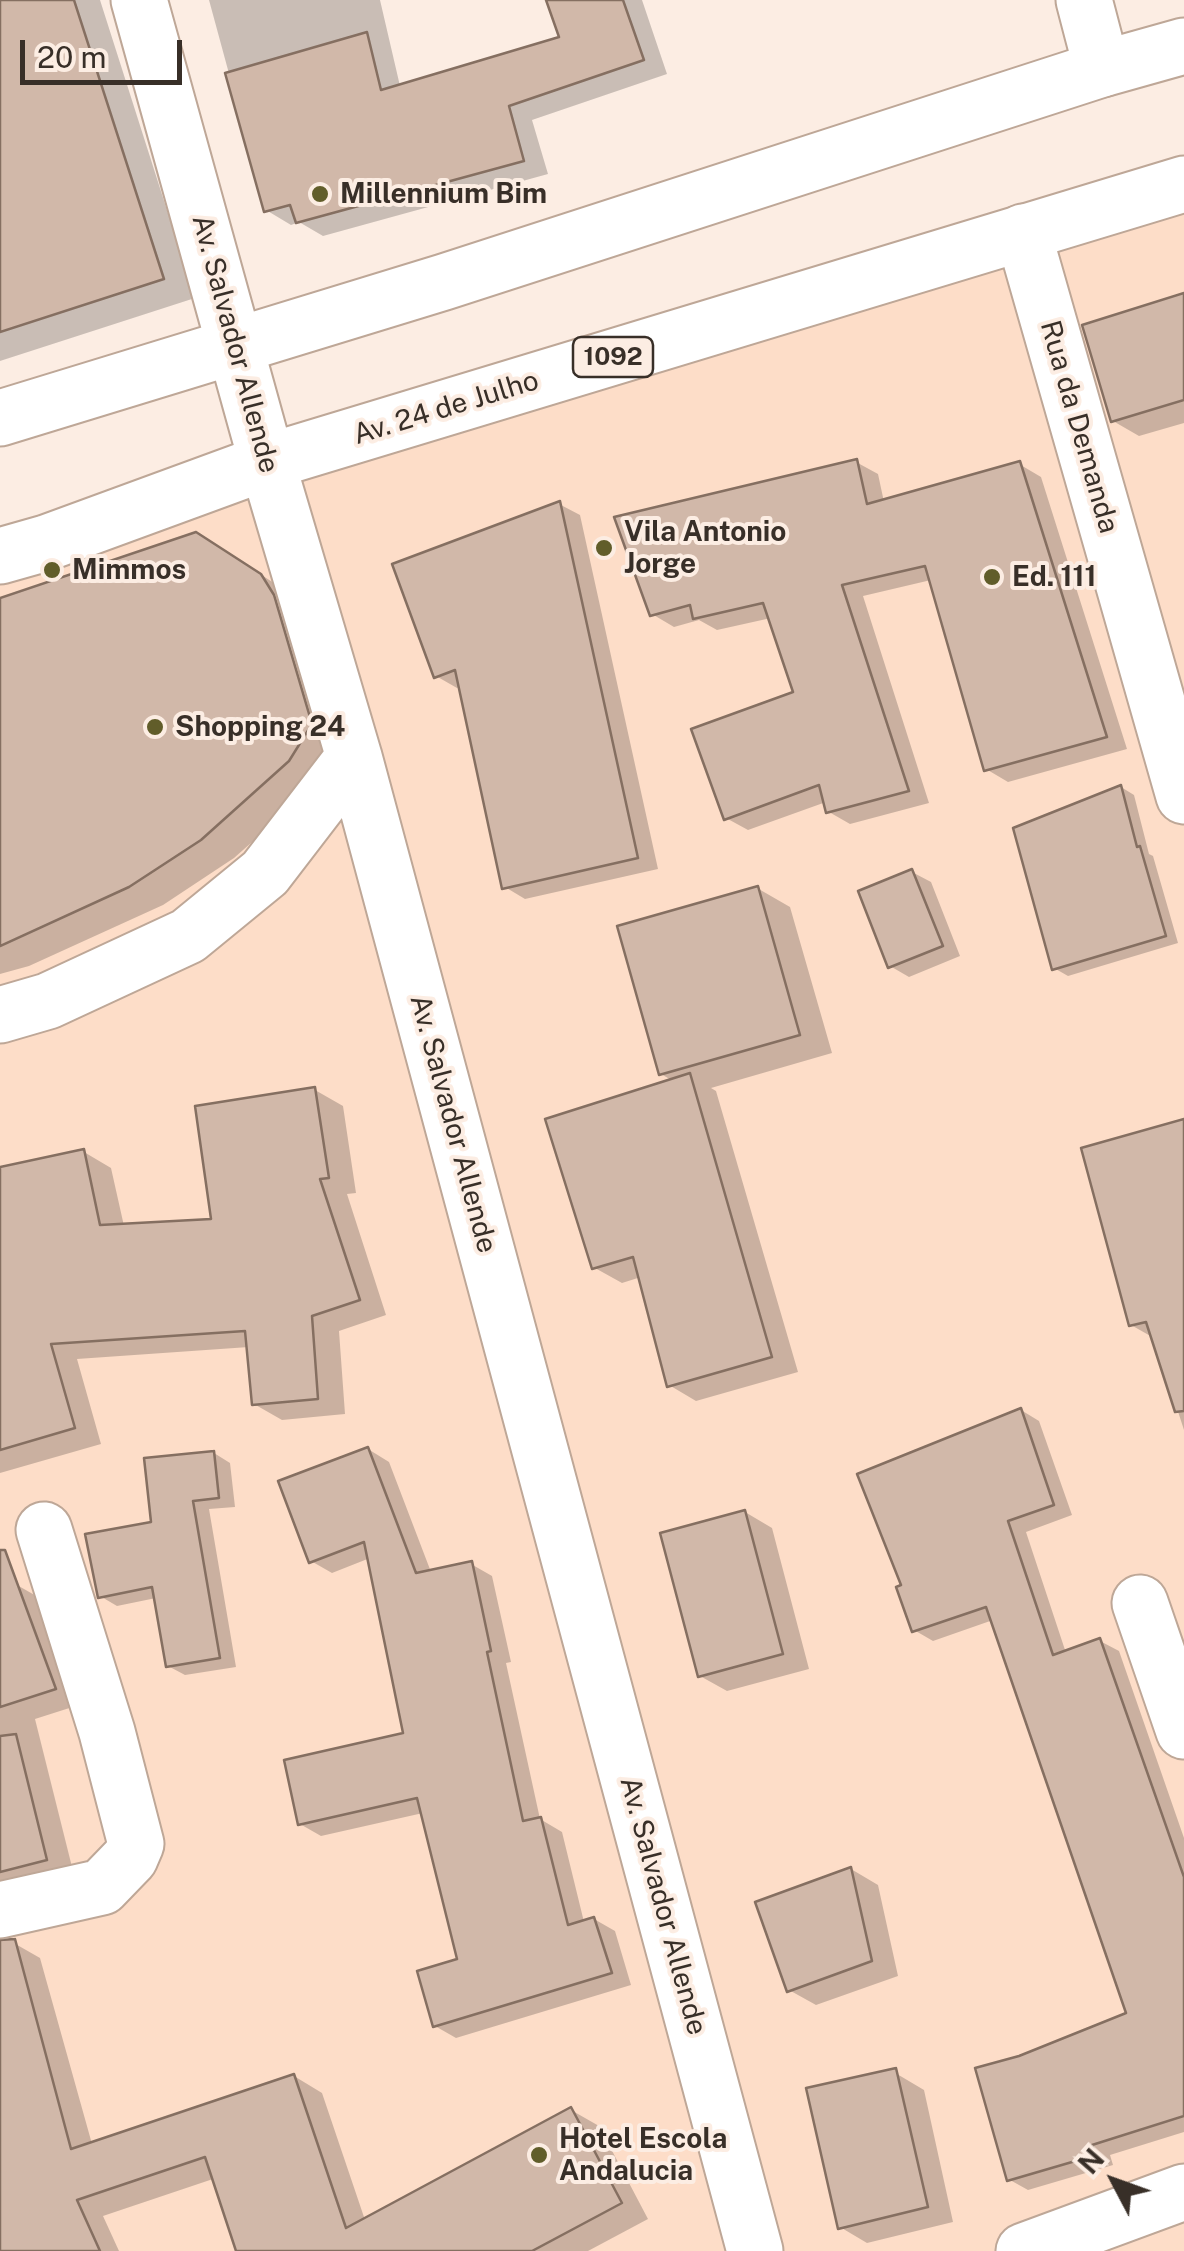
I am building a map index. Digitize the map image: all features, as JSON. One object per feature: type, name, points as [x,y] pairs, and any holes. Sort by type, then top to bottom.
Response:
[{"type":"street","name":"Av. Salvador Allende","points":[[139,0],[267,462],[354,756],[755,2251]]},
{"type":"street","points":[[1084,0],[1102,69]]},
{"type":"street","points":[[0,418],[462,276],[1184,46]]},
{"type":"street","name":"Av. 24 de Julho","points":[[0,556],[46,543],[267,462],[1184,184]]},
{"type":"street","name":"Rua da Demanda","points":[[1024,232],[1184,796]]},
{"type":"street","points":[[0,1015],[48,1001],[188,936],[264,873],[354,756]]},
{"type":"street","points":[[0,1910],[102,1887],[130,1858],[136,1844],[107,1732],[44,1530]]},
{"type":"street","points":[[1140,1603],[1184,1731]]},
{"type":"street","points":[[1024,2251],[1184,2192]]},
{"type":"shaded area","points":[[1184,200],[1184,2251],[0,2251],[0,547]]},
{"type":"building","points":[[0,0],[74,0],[164,279],[0,332]]},
{"type":"building","points":[[546,0],[623,0],[644,60],[509,106],[524,161],[296,223],[290,205],[264,212],[225,73],[367,32],[381,90],[559,37]]},
{"type":"building","points":[[1184,293],[1184,400],[1111,422],[1082,325]]},
{"type":"building","points":[[857,459],[867,504],[1020,461],[1107,737],[984,771],[925,566],[842,585],[909,791],[826,813],[819,785],[724,820],[691,729],[793,692],[763,603],[693,619],[690,605],[650,616],[614,517]]},
{"type":"building","points":[[560,501],[638,858],[502,889],[455,670],[434,678],[392,564]]},
{"type":"building","name":"Shopping 24","points":[[196,532],[261,574],[274,595],[312,724],[289,761],[201,840],[129,887],[0,946],[0,598]]},
{"type":"building","points":[[1121,785],[1166,936],[1052,970],[1013,828]]},
{"type":"building","points":[[912,869],[943,946],[888,968],[858,891]]},
{"type":"building","points":[[758,886],[800,1035],[659,1075],[617,926]]},
{"type":"building","points":[[690,1073],[772,1357],[667,1387],[633,1257],[592,1269],[545,1119]]},
{"type":"building","points":[[315,1087],[329,1178],[320,1179],[360,1300],[312,1316],[318,1399],[252,1405],[245,1331],[51,1344],[75,1428],[0,1450],[0,1167],[84,1149],[100,1225],[211,1219],[195,1106]]},
{"type":"building","points":[[1184,1119],[1184,1411],[1175,1412],[1146,1322],[1129,1326],[1081,1148]]},
{"type":"building","points":[[1021,1408],[1054,1505],[1008,1521],[1053,1655],[1100,1638],[1184,1877],[1184,2116],[1092,2145],[1096,2155],[1007,2181],[975,2068],[1019,2056],[1126,2013],[986,1607],[912,1632],[896,1587],[901,1585],[857,1474]]},
{"type":"building","points":[[368,1447],[416,1573],[472,1561],[523,1821],[541,1817],[568,1925],[594,1917],[612,1973],[433,2027],[417,1971],[457,1959],[417,1798],[298,1825],[284,1760],[403,1733],[364,1542],[309,1563],[278,1481]]},
{"type":"building","points":[[214,1451],[219,1498],[193,1501],[220,1658],[166,1667],[152,1587],[98,1598],[85,1534],[151,1522],[144,1458]]},
{"type":"building","points":[[745,1510],[783,1654],[698,1677],[660,1533]]},
{"type":"building","points":[[0,1550],[5,1550],[56,1689],[0,1707]]},
{"type":"building","points":[[16,1734],[47,1860],[0,1872],[0,1736]]},
{"type":"building","points":[[851,1867],[872,1961],[787,1992],[755,1902]]},
{"type":"building","points":[[15,1939],[71,2149],[294,2074],[346,2228],[571,2107],[622,2203],[532,2251],[236,2251],[205,2157],[77,2200],[100,2251],[0,2251],[0,1940]]},
{"type":"building","points":[[896,2068],[928,2207],[838,2229],[806,2088]]},
{"type":"place","name":"Millennium Bim","points":[[320,194]]},
{"type":"place","name":"Vila Antonio Jorge","points":[[604,548]]},
{"type":"place","name":"Mimmos","points":[[52,570]]},
{"type":"place","name":"Ed. 111","points":[[992,577]]},
{"type":"place","name":"Shopping 24","points":[[155,727]]},
{"type":"place","name":"Hotel Escola Andalucia","points":[[539,2155]]}]
